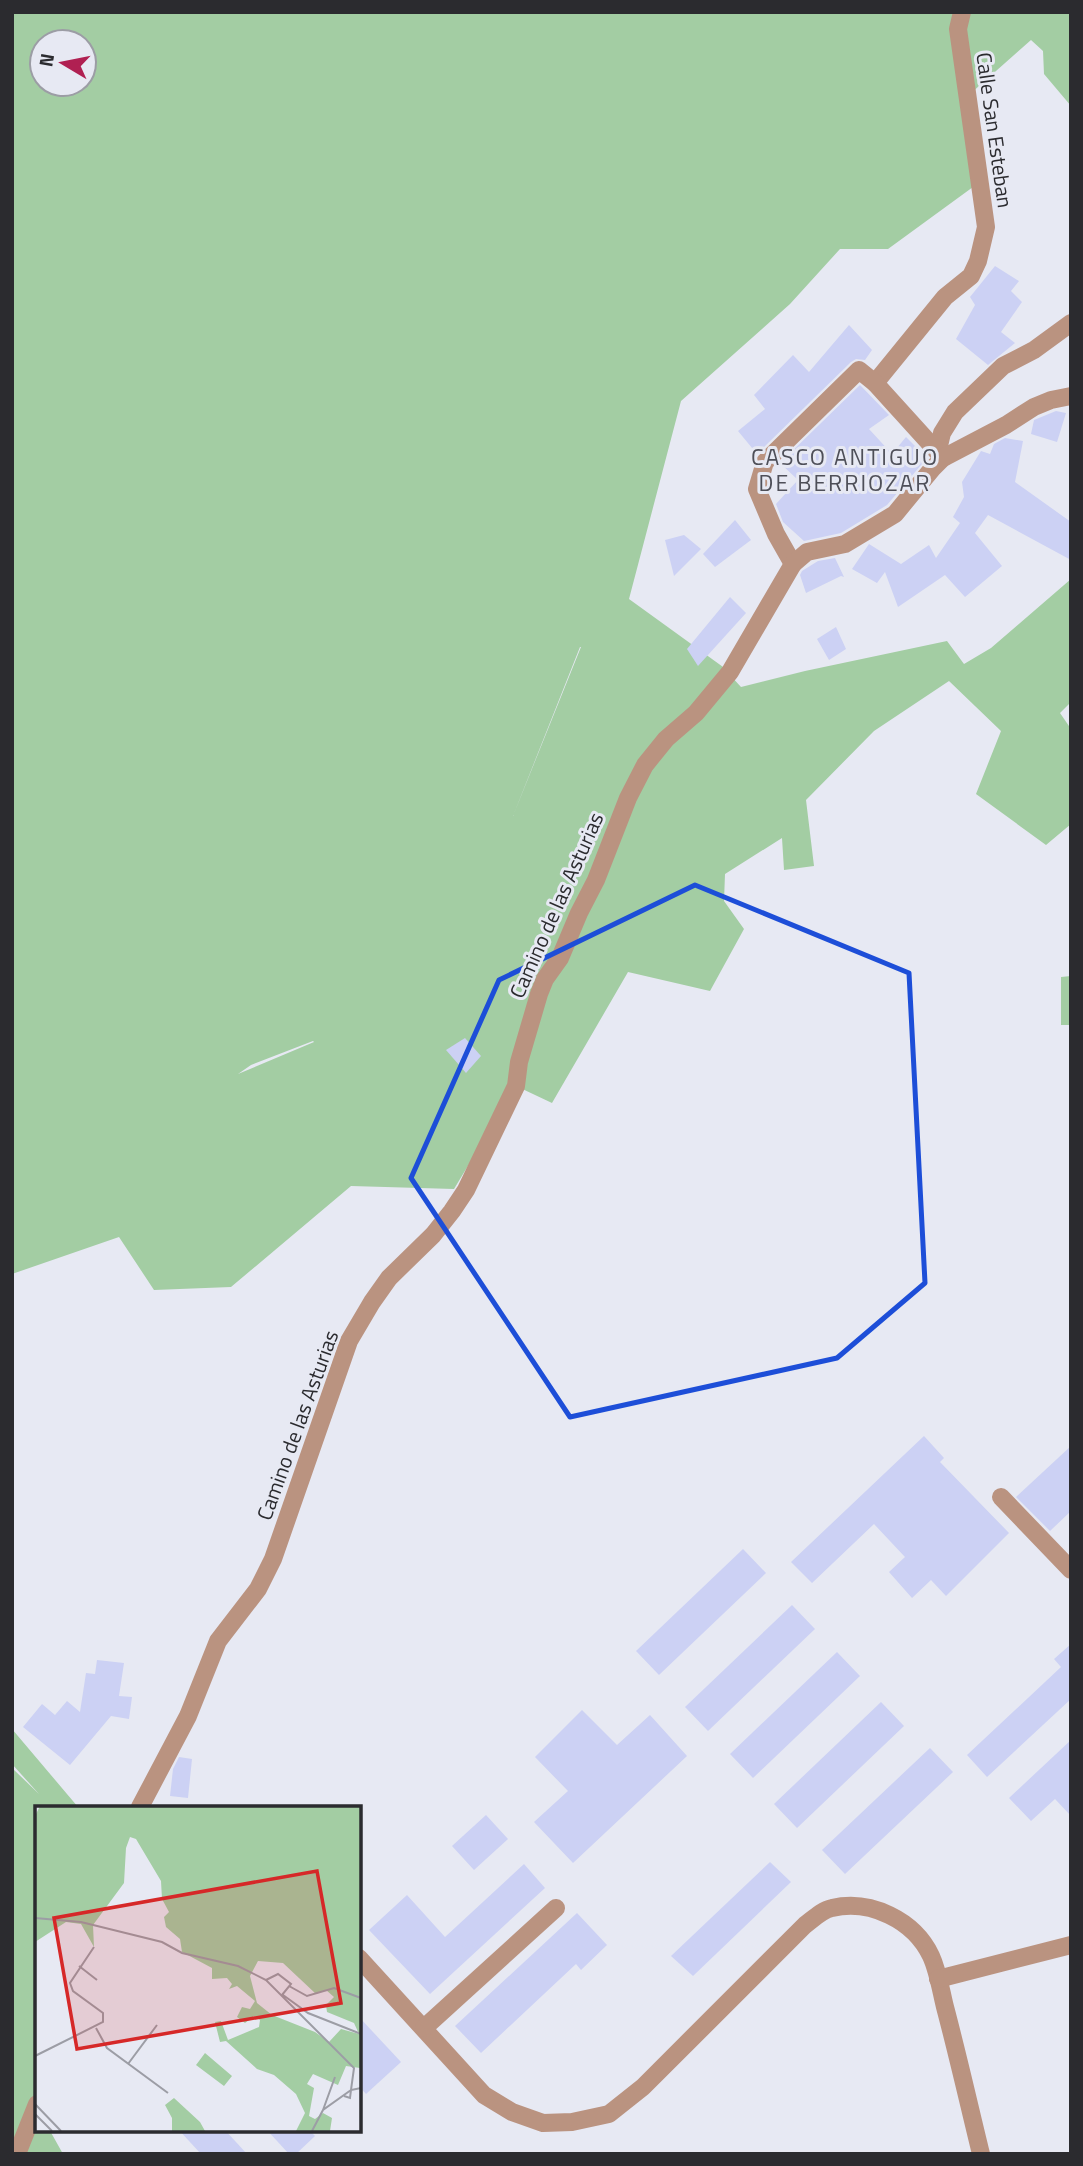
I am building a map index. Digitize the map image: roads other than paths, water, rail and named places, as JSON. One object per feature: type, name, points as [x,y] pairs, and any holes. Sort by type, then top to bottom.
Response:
[{"type":"street","name":"Calle San Esteban","points":[[875,383],[945,297],[971,276],[978,261],[986,227],[958,29],[962,12]]},
{"type":"street","points":[[941,454],[875,383],[859,370],[765,462],[757,489],[776,534],[793,564],[807,552],[845,544],[895,514],[941,454],[942,433],[955,412],[1003,366],[1034,350],[1071,323]]},
{"type":"street","points":[[941,454],[1006,425],[1034,407],[1071,396]]},
{"type":"street","name":"Camino de las Asturias","points":[[140,1806],[188,1716],[218,1641],[258,1588],[273,1559],[349,1341],[389,1278],[452,1211],[488,1146],[516,1086],[519,1062],[545,979],[560,958],[596,880],[628,798],[645,765],[666,739],[696,713],[730,672],[793,564]]},
{"type":"street","points":[[1000,1497],[1071,1570]]},
{"type":"street","points":[[360,1959],[484,2095],[512,2112],[543,2123],[572,2122],[610,2114],[643,2087],[805,1925],[829,1908],[855,1905],[879,1910],[901,1922],[922,1941],[931,1956],[981,2154]]},
{"type":"street","points":[[424,2028],[556,1908]]},
{"type":"street","points":[[938,1979],[1071,1945]]},
{"type":"street","points":[[17,2154],[35,2109]]},
{"type":"district","name":"CASCO ANTIGUO DE BERRIOZAR","points":[[845,469]]}]
